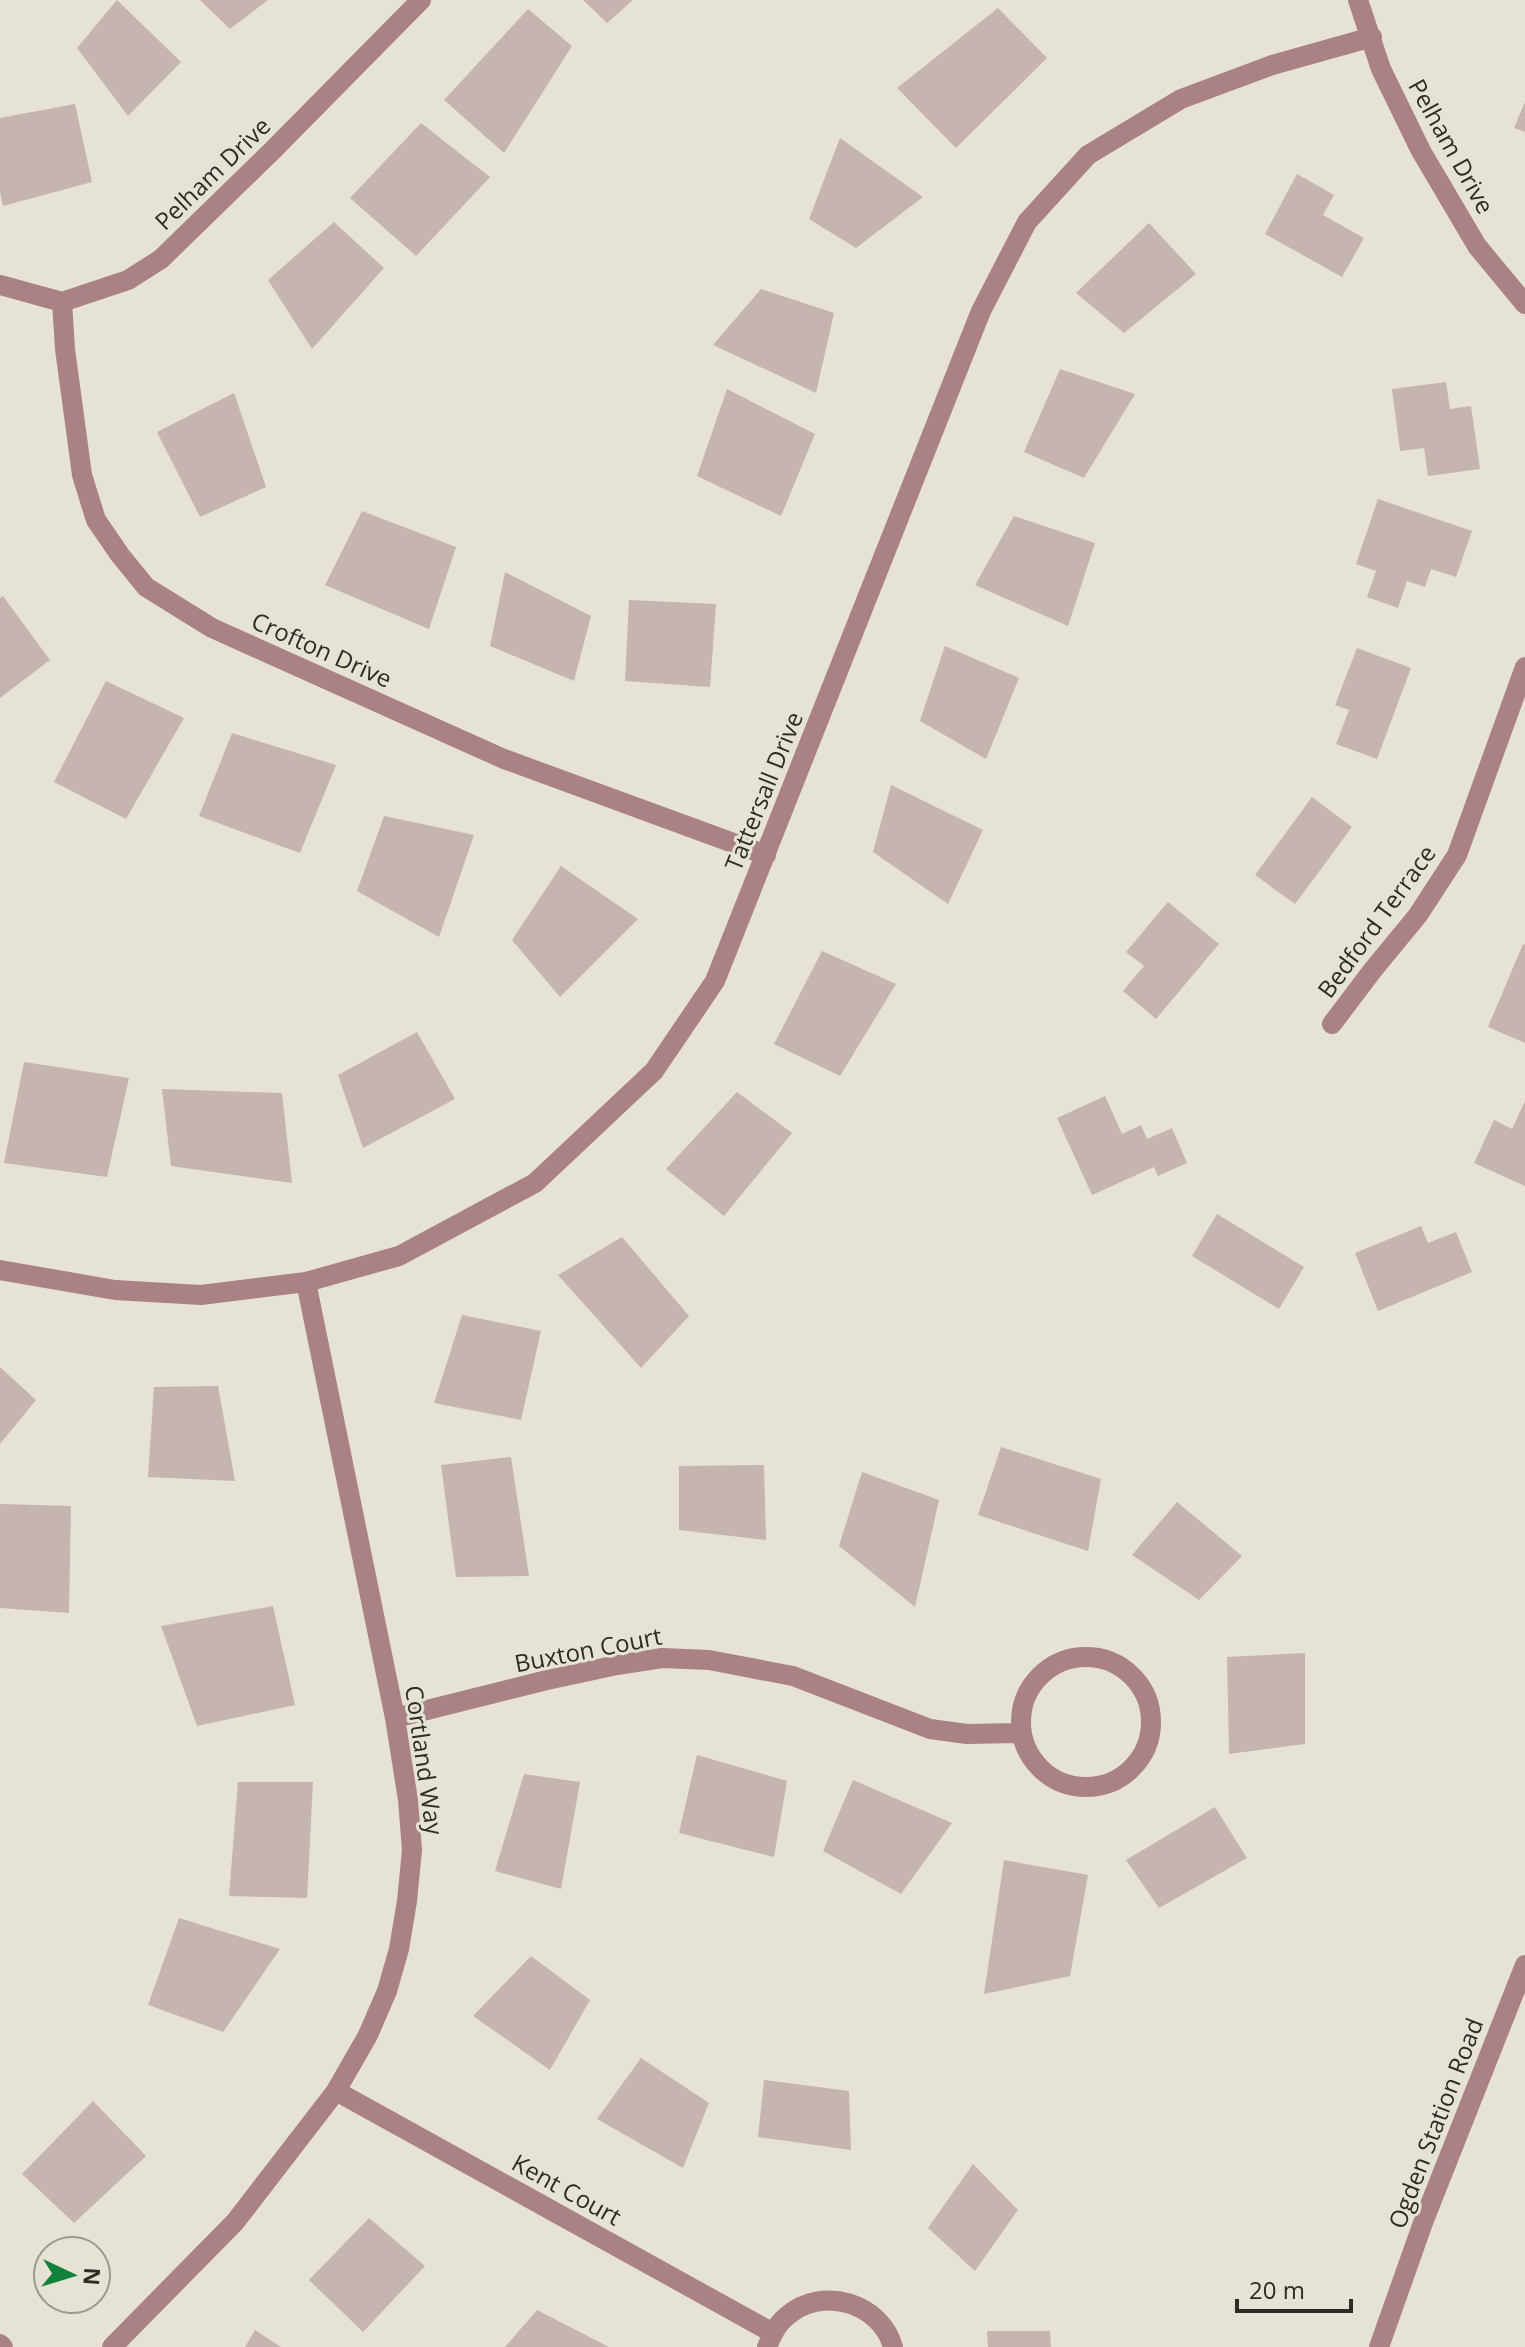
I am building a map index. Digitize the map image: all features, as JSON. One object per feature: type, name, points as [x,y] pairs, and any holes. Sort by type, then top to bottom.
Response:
[{"type":"street","name":"Pelham Drive","points":[[62,302],[128,280],[161,259],[421,0]]},
{"type":"street","name":"Pelham Drive","points":[[1358,0],[1381,69],[1421,151],[1477,246],[1525,304]]},
{"type":"street","name":"Tattersall Drive","points":[[0,1270],[115,1290],[201,1295],[306,1282],[399,1256],[535,1183],[654,1071],[715,981],[981,311],[1027,222],[1088,155],[1181,99],[1272,65],[1372,37]]},
{"type":"street","points":[[0,285],[62,302]]},
{"type":"street","name":"Crofton Drive","points":[[62,302],[65,349],[82,475],[96,520],[146,587],[212,628],[504,759],[766,855]]},
{"type":"street","name":"Bedford Terrace","points":[[1332,1024],[1418,915],[1457,855],[1525,667]]},
{"type":"street","name":"Cortland Way","points":[[112,2347],[235,2222],[336,2091],[368,2035],[387,1991],[399,1949],[412,1850],[408,1800],[395,1718],[306,1282]]},
{"type":"street","points":[[1079,1656],[1102,1658],[1123,1667],[1139,1683],[1149,1703],[1152,1726],[1141,1759],[1124,1776],[1104,1786],[1081,1788],[1059,1782],[1039,1769],[1026,1750],[1022,1733],[1023,1705],[1032,1684],[1048,1668],[1079,1656]]},
{"type":"street","name":"Buxton Court","points":[[395,1718],[561,1677],[662,1658],[709,1660],[793,1676],[930,1729],[967,1734],[1022,1733]]},
{"type":"street","name":"Ogden Station Road","points":[[1379,2347],[1424,2220],[1525,1965]]},
{"type":"street","name":"Kent Court","points":[[336,2091],[770,2340],[788,2315],[808,2303],[835,2300],[858,2305],[877,2318],[891,2338],[893,2347]]},
{"type":"building","points":[[117,0],[181,62],[128,116],[77,48]]},
{"type":"building","points":[[200,0],[268,0],[230,29]]},
{"type":"building","points":[[583,0],[633,0],[607,23]]},
{"type":"building","points":[[998,8],[1047,58],[956,148],[897,88]]},
{"type":"building","points":[[528,9],[572,46],[504,153],[444,100]]},
{"type":"building","points":[[1525,102],[1525,132],[1514,128]]},
{"type":"building","points":[[75,104],[92,182],[3,206],[0,192],[0,118]]},
{"type":"building","points":[[421,123],[490,177],[416,256],[350,198]]},
{"type":"building","points":[[840,138],[923,197],[856,248],[809,219]]},
{"type":"building","points":[[1297,174],[1334,195],[1323,215],[1364,238],[1342,277],[1265,234]]},
{"type":"building","points":[[334,222],[384,268],[312,349],[268,280]]},
{"type":"building","points":[[1149,223],[1196,274],[1124,333],[1076,293]]},
{"type":"building","points":[[761,289],[834,313],[816,393],[713,345]]},
{"type":"building","points":[[1060,369],[1135,394],[1084,478],[1024,452]]},
{"type":"building","points":[[1446,382],[1450,409],[1471,406],[1480,469],[1428,476],[1424,448],[1400,451],[1392,389]]},
{"type":"building","points":[[727,389],[815,434],[781,516],[697,476]]},
{"type":"building","points":[[234,393],[266,487],[200,517],[157,432]]},
{"type":"building","points":[[1378,499],[1472,531],[1456,577],[1431,569],[1425,587],[1407,581],[1398,608],[1367,597],[1376,571],[1356,564]]},
{"type":"building","points":[[362,511],[456,547],[429,629],[325,585]]},
{"type":"building","points":[[1014,516],[1095,543],[1068,626],[975,585]]},
{"type":"building","points":[[505,572],[591,616],[574,681],[490,646]]},
{"type":"building","points":[[3,596],[50,660],[0,698],[0,598]]},
{"type":"building","points":[[629,600],[716,604],[710,687],[625,681]]},
{"type":"building","points":[[945,646],[1019,678],[986,759],[920,721]]},
{"type":"building","points":[[1357,648],[1411,668],[1377,759],[1336,744],[1349,710],[1335,705]]},
{"type":"building","points":[[106,681],[184,718],[126,819],[54,782]]},
{"type":"building","points":[[232,733],[336,765],[300,853],[199,816]]},
{"type":"building","points":[[891,785],[983,830],[948,904],[873,852]]},
{"type":"building","points":[[1312,797],[1352,827],[1295,904],[1255,875]]},
{"type":"building","points":[[384,816],[474,835],[439,937],[357,891]]},
{"type":"building","points":[[561,866],[638,919],[560,997],[512,940]]},
{"type":"building","points":[[1168,902],[1219,944],[1156,1019],[1123,991],[1144,966],[1126,952]]},
{"type":"building","points":[[1525,945],[1525,1043],[1488,1027]]},
{"type":"building","points":[[822,951],[896,984],[840,1076],[774,1044]]},
{"type":"building","points":[[417,1032],[455,1099],[363,1148],[338,1075]]},
{"type":"building","points":[[24,1062],[129,1078],[107,1177],[4,1163]]},
{"type":"building","points":[[162,1089],[282,1093],[292,1183],[171,1166]]},
{"type":"building","points":[[737,1092],[792,1133],[724,1216],[666,1169]]},
{"type":"building","points":[[1105,1096],[1122,1134],[1141,1125],[1147,1139],[1172,1128],[1187,1163],[1158,1176],[1154,1167],[1092,1195],[1057,1118]]},
{"type":"building","points":[[1525,1101],[1525,1186],[1474,1163],[1494,1120],[1512,1129]]},
{"type":"building","points":[[1217,1214],[1304,1267],[1279,1309],[1192,1256]]},
{"type":"building","points":[[1421,1226],[1428,1243],[1456,1232],[1472,1272],[1378,1311],[1355,1253]]},
{"type":"building","points":[[622,1237],[689,1316],[641,1368],[558,1275]]},
{"type":"building","points":[[462,1315],[541,1331],[521,1420],[434,1403]]},
{"type":"building","points":[[0,1367],[36,1400],[0,1444]]},
{"type":"building","points":[[218,1386],[235,1481],[148,1477],[154,1387]]},
{"type":"building","points":[[1001,1447],[1101,1479],[1088,1551],[978,1515]]},
{"type":"building","points":[[511,1457],[529,1576],[456,1577],[441,1465]]},
{"type":"building","points":[[764,1465],[766,1540],[679,1530],[679,1466]]},
{"type":"building","points":[[862,1472],[939,1500],[915,1607],[839,1546]]},
{"type":"building","points":[[1177,1502],[1242,1556],[1199,1600],[1132,1555]]},
{"type":"building","points":[[0,1504],[71,1506],[69,1613],[0,1608]]},
{"type":"building","points":[[273,1606],[295,1705],[197,1726],[161,1626]]},
{"type":"building","points":[[1305,1653],[1305,1744],[1229,1754],[1227,1657]]},
{"type":"building","points":[[697,1755],[787,1781],[774,1857],[679,1833]]},
{"type":"building","points":[[524,1774],[580,1782],[561,1889],[495,1871]]},
{"type":"building","points":[[853,1780],[952,1823],[901,1894],[823,1851]]},
{"type":"building","points":[[238,1782],[313,1782],[307,1898],[229,1896]]},
{"type":"building","points":[[1215,1807],[1247,1858],[1159,1908],[1126,1860]]},
{"type":"building","points":[[1004,1860],[1088,1875],[1070,1976],[984,1994]]},
{"type":"building","points":[[179,1918],[280,1949],[223,2032],[148,2005]]},
{"type":"building","points":[[531,1956],[590,2000],[550,2070],[473,2016]]},
{"type":"building","points":[[641,2058],[709,2103],[683,2168],[597,2119]]},
{"type":"building","points":[[764,2080],[849,2091],[851,2150],[758,2137]]},
{"type":"building","points":[[93,2101],[146,2156],[74,2223],[22,2174]]},
{"type":"building","points":[[973,2164],[1018,2210],[975,2271],[928,2228]]},
{"type":"building","points":[[369,2218],[425,2266],[363,2332],[309,2280]]},
{"type":"building","points":[[537,2310],[609,2347],[505,2347]]},
{"type":"building","points":[[255,2330],[281,2347],[245,2347]]},
{"type":"building","points":[[987,2331],[1050,2331],[1051,2347],[988,2347]]}]
